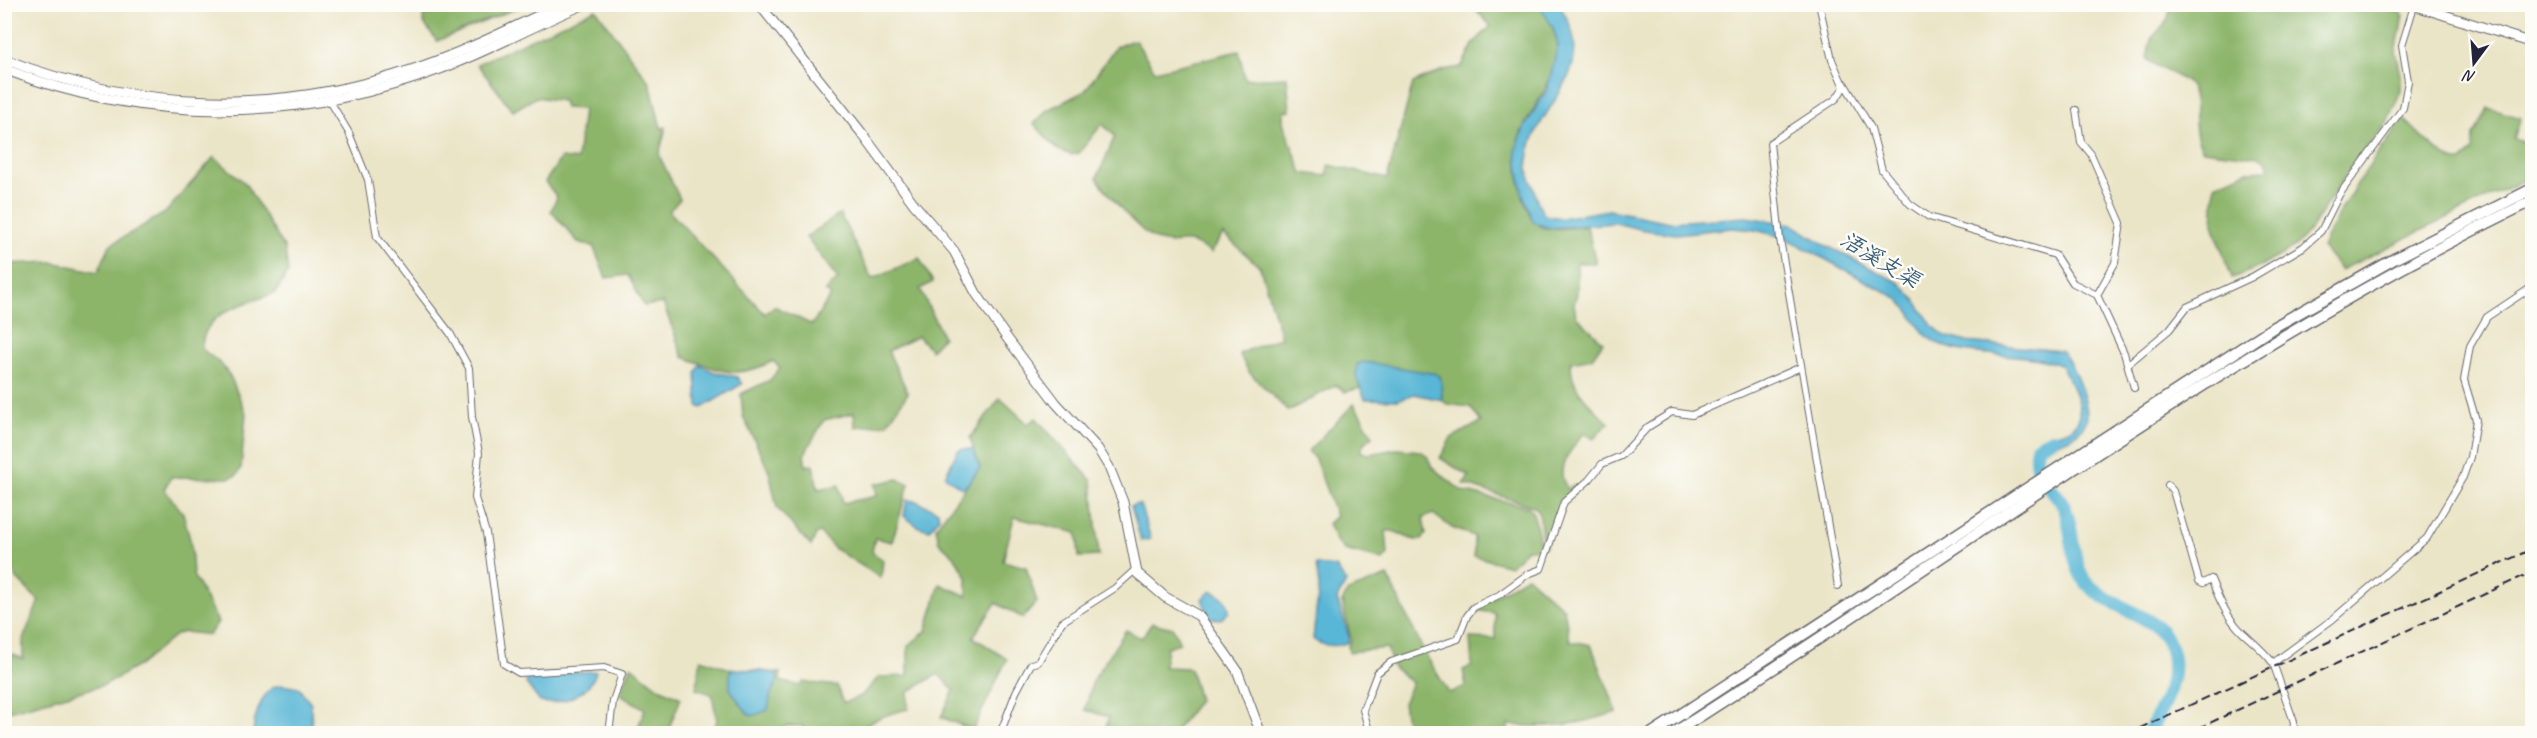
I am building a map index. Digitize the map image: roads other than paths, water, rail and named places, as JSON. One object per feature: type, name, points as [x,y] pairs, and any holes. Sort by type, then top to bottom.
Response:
[{"type":"main road","points":[[4,59],[61,79],[130,95],[218,103],[278,100],[345,88],[417,68],[563,4]]},
{"type":"main road","points":[[4,69],[59,88],[107,100],[174,110],[239,112],[330,100],[397,84],[442,69],[585,4]]},
{"type":"main road","points":[[759,4],[861,132],[914,204],[954,251],[976,293],[1056,403],[1098,449],[1109,467],[1123,502],[1135,570],[1165,597],[1199,616],[1237,670],[1261,734]]},
{"type":"main road","points":[[2412,5],[2532,43]]},
{"type":"main road","points":[[2062,471],[2308,307],[2417,247],[2532,189]]},
{"type":"main road","points":[[1651,734],[2062,471],[2314,316],[2401,268],[2532,201]]},
{"type":"main road","points":[[1672,734],[2026,494]]},
{"type":"street","points":[[1819,4],[1832,60],[1871,128],[1882,170],[1910,204],[1929,217],[2055,255],[2073,283],[2097,295],[2128,364],[2134,388]]},
{"type":"street","points":[[2128,364],[2169,330],[2187,307],[2252,277],[2303,247],[2321,231],[2339,195],[2403,108],[2408,81],[2402,45],[2412,5]]},
{"type":"street","points":[[1838,585],[1780,239],[1770,143],[1836,99],[1843,91],[1844,83]]},
{"type":"street","points":[[330,100],[349,133],[368,180],[377,237],[415,283],[450,333],[469,368],[472,417],[479,453],[475,498],[486,533],[504,664],[519,673],[604,668],[622,674],[613,700],[609,734]]},
{"type":"street","points":[[2076,110],[2081,142],[2091,154],[2121,223],[2115,263],[2097,295]]},
{"type":"street","points":[[2273,663],[2332,619],[2427,538],[2463,477],[2470,457],[2476,420],[2464,380],[2466,363],[2474,339],[2487,317],[2532,287]]},
{"type":"street","points":[[1370,734],[1364,708],[1377,673],[1391,663],[1458,639],[1467,616],[1474,607],[1542,568],[1562,504],[1602,464],[1618,458],[1648,428],[1672,412],[1692,415],[1801,368]]},
{"type":"street","points":[[2168,484],[2173,491],[2199,581],[2203,583],[2211,579],[2223,608],[2242,632],[2258,645],[2273,663],[2292,715],[2293,734]]},
{"type":"street","points":[[1000,734],[1016,692],[1031,664],[1038,662],[1057,628],[1068,617],[1099,599],[1135,570]]},
{"type":"water","points":[[1540,5],[1559,5],[1572,30],[1575,51],[1571,70],[1532,142],[1528,163],[1538,203],[1545,215],[1561,218],[1609,210],[1670,222],[1746,217],[1792,224],[1827,246],[1900,283],[1913,297],[1932,325],[1945,336],[1967,342],[2061,351],[2080,384],[2086,406],[2086,421],[2081,429],[2064,440],[2034,447],[2043,439],[2073,427],[2078,420],[2078,402],[2062,366],[2030,358],[1960,351],[1932,340],[1897,298],[1786,238],[1755,230],[1732,228],[1676,234],[1615,223],[1549,228],[1533,222],[1522,192],[1516,150],[1525,126],[1547,90],[1558,45],[1553,28]]},
{"type":"water","points":[[1364,362],[1437,374],[1441,379],[1442,400],[1414,394],[1398,400],[1365,399],[1356,377],[1357,364]]},
{"type":"water","points":[[700,365],[714,372],[737,377],[742,384],[702,408],[698,406],[696,374]]},
{"type":"water","points":[[973,449],[980,468],[965,487],[960,487],[945,476],[958,450]]},
{"type":"water","points":[[907,500],[916,501],[938,511],[939,518],[929,530],[919,527],[904,516]]},
{"type":"water","points":[[1138,504],[1151,539],[1141,541],[1131,506]]},
{"type":"water","points":[[1316,565],[1336,567],[1346,582],[1337,599],[1349,636],[1348,642],[1344,644],[1325,645],[1313,639],[1319,586]]},
{"type":"water","points":[[1211,591],[1221,596],[1228,604],[1229,612],[1221,619],[1209,618],[1202,599]]},
{"type":"water","points":[[736,669],[777,673],[777,683],[771,693],[768,710],[753,716],[747,713],[730,689],[730,671]]},
{"type":"water","points":[[596,671],[593,679],[582,692],[557,702],[540,702],[526,683],[528,675]]},
{"type":"water","points":[[275,686],[299,688],[311,704],[312,733],[253,733],[255,719],[265,696]]},
{"type":"waterway","name":"浯溪支渠","points":[[2052,439],[2037,447],[2037,467],[2064,507],[2079,570],[2085,580],[2102,596],[2156,626],[2172,652],[2172,679],[2168,693],[2148,734]]},
{"type":"railway","points":[[2127,734],[2532,549]]},
{"type":"railway","points":[[2186,734],[2532,572]]}]
